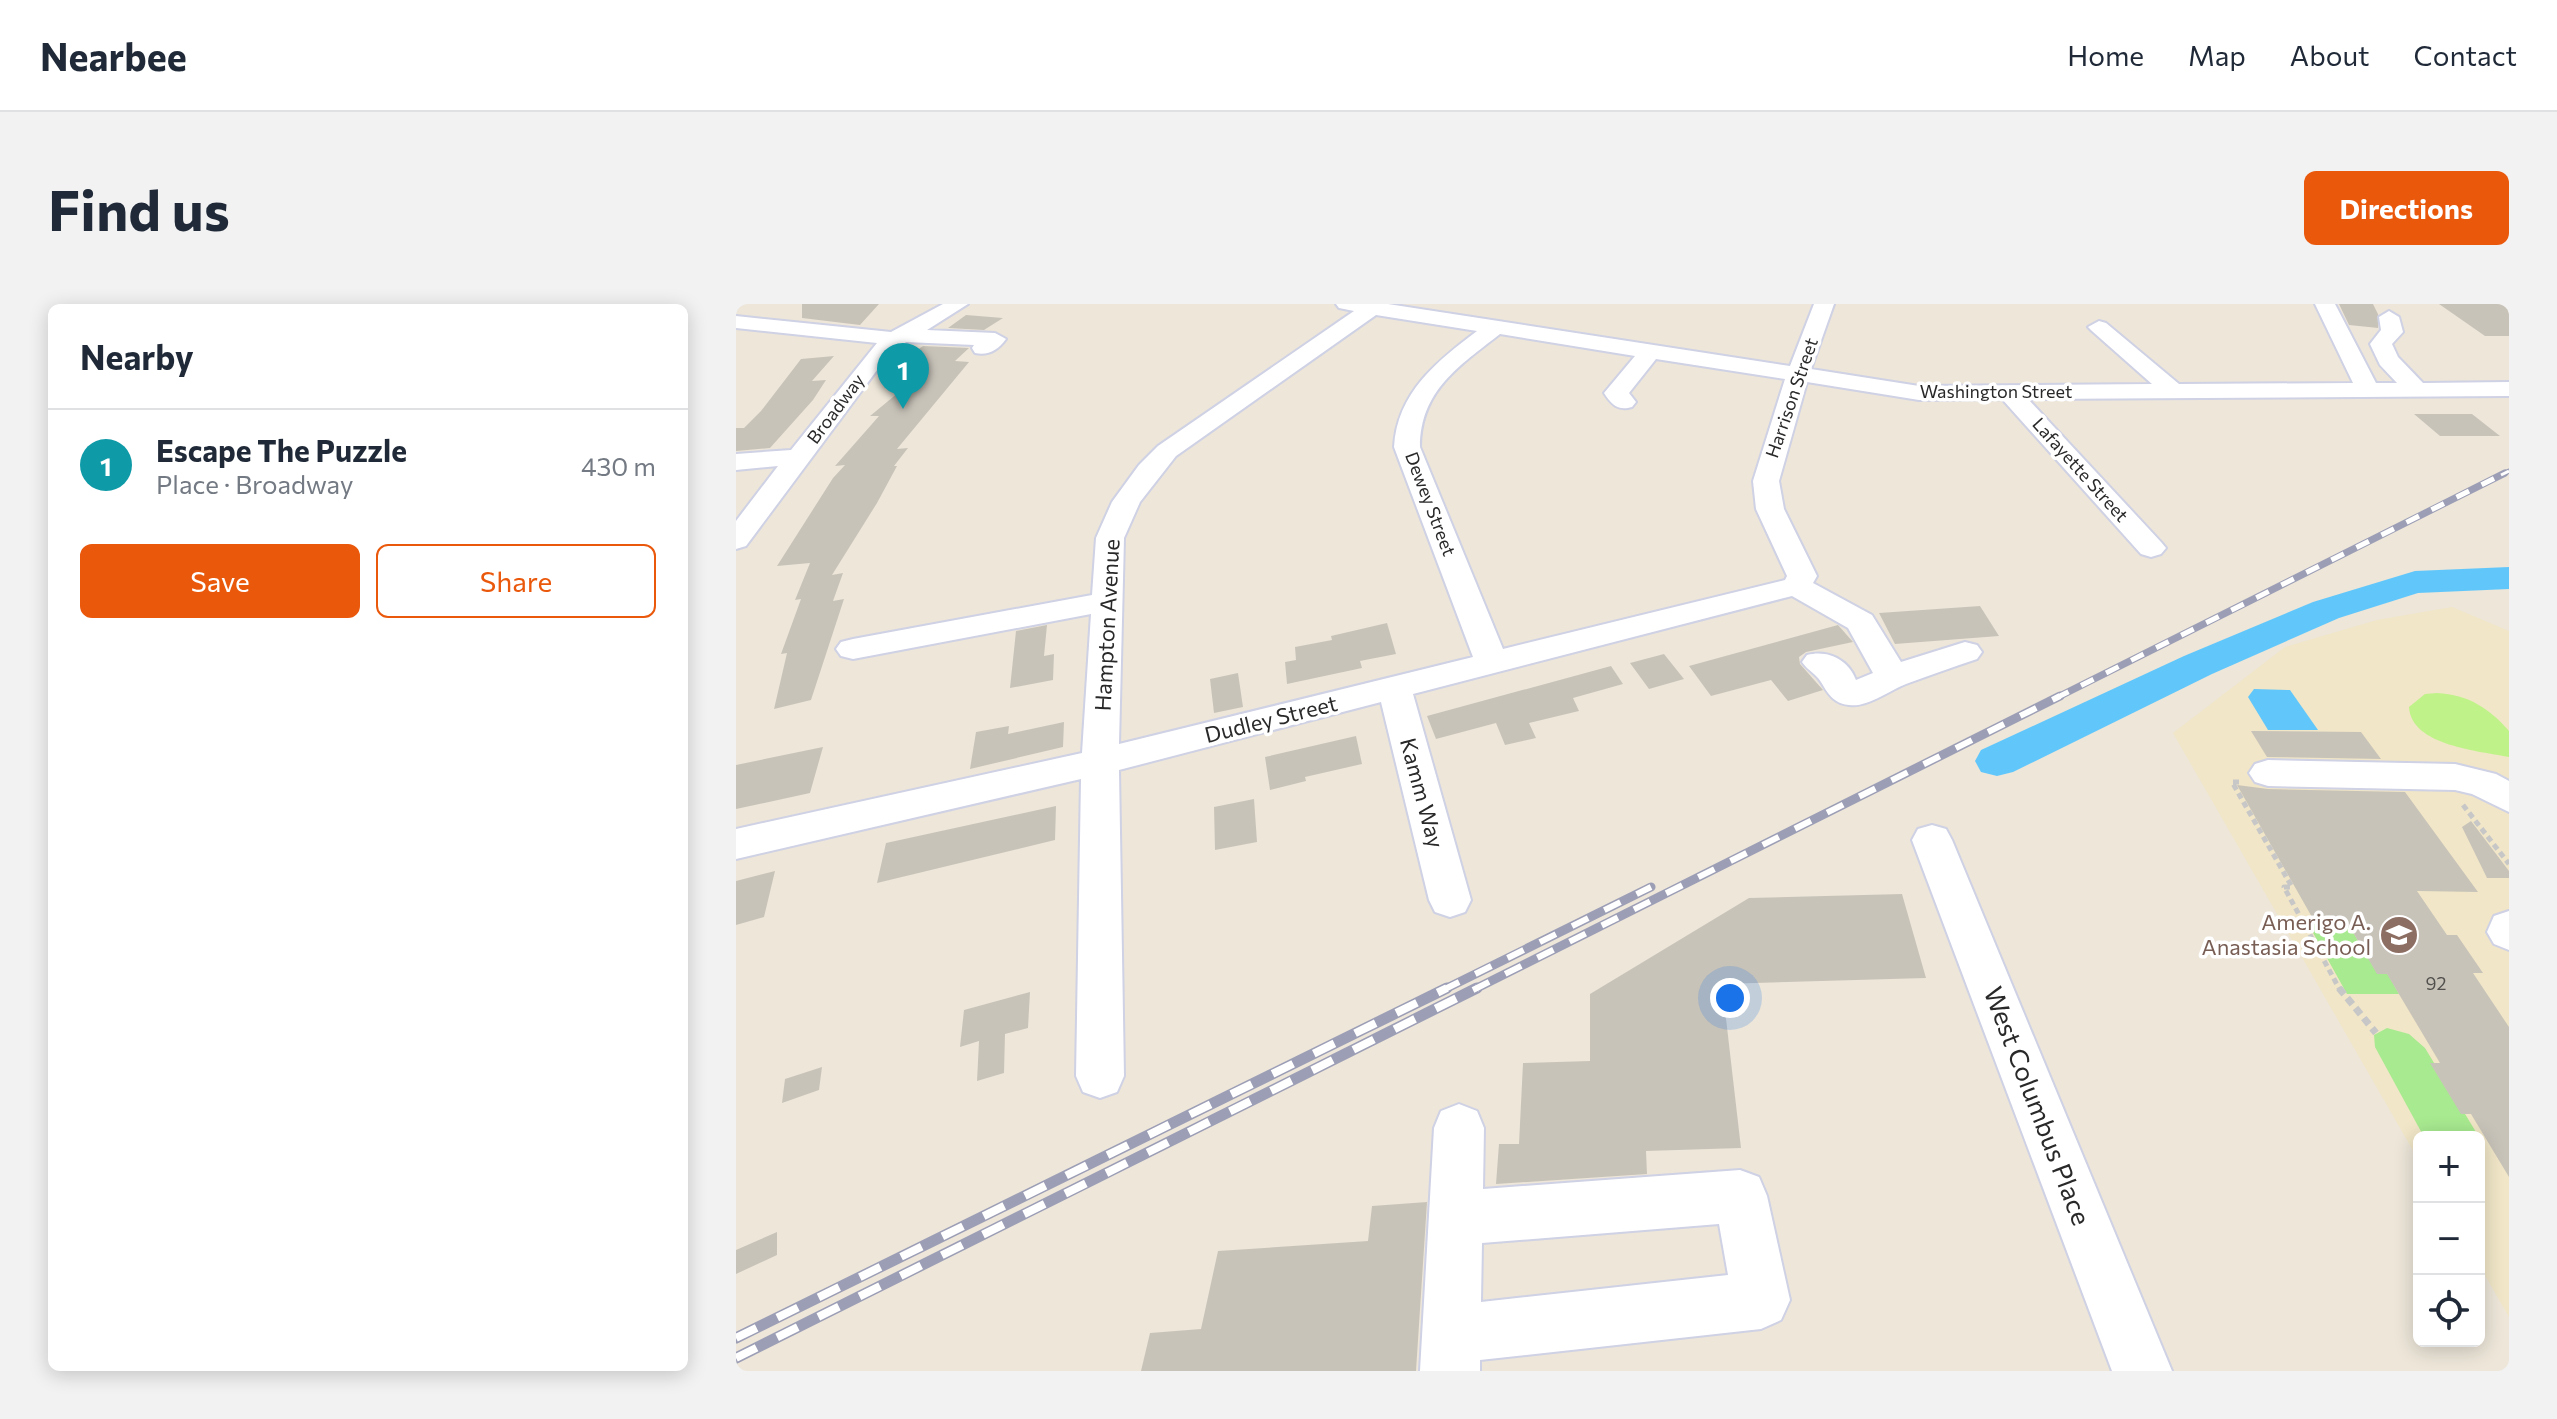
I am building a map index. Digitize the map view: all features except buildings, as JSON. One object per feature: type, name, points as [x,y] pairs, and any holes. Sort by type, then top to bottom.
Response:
[{"type":"street","name":"Broadway","points":[[736,540],[874,357],[898,337],[958,304]]},
{"type":"street","name":"Harrison Street","points":[[1798,584],[1802,576],[1770,509],[1766,481],[1824,304]]},
{"type":"street","points":[[2325,304],[2380,390],[2422,407],[2509,410]]},
{"type":"street","name":"Washington Street","points":[[1365,305],[1919,393],[2509,389]]},
{"type":"street","name":"Hampton Avenue","points":[[1100,1076],[1100,762],[1110,538],[1115,522],[1128,496],[1153,464],[1202,424],[1365,305]]},
{"type":"street","points":[[2389,317],[2392,332],[2384,337],[2381,344],[2388,360],[2416,389]]},
{"type":"street","points":[[736,322],[898,337],[995,339],[983,348]]},
{"type":"street","name":"Dewey Street","points":[[1492,662],[1407,447],[1406,433],[1417,400],[1427,386],[1496,327]]},
{"type":"street","points":[[2099,327],[2173,391]]},
{"type":"street","points":[[1624,402],[1616,393],[1651,351]]},
{"type":"street","name":"Lafayette Street","points":[[2009,393],[2151,548]]},
{"type":"street","points":[[736,462],[800,457]]},
{"type":"street","points":[[1798,584],[1861,622],[1892,677]]},
{"type":"street","name":"Dudley Street","points":[[736,844],[1100,762],[1798,584]]},
{"type":"street","points":[[853,649],[1107,602]]},
{"type":"street","points":[[1819,662],[1837,673],[1835,681],[1852,695],[1892,677],[1965,652]]},
{"type":"street","name":"Kamm Way","points":[[1394,687],[1450,900]]},
{"type":"street","points":[[2268,773],[2455,777],[2483,783],[2509,798]]},
{"type":"street","name":"West Columbus Place","points":[[1932,840],[2142,1371]]},
{"type":"street","points":[[1455,1218],[1740,1196],[1761,1300],[1450,1353],[1455,1218],[1459,1128]]},
{"type":"path","points":[[2268,773],[2260,782],[2232,782],[2292,887],[2284,887],[2342,993],[2376,1033]]},
{"type":"path","points":[[2462,804],[2509,864]]},
{"type":"shaded area","name":"Amerigo A. Anastasia School","points":[[2452,607],[2509,631],[2509,1317],[2485,1275],[2485,1131],[2413,1131],[2413,1151],[2173,733],[2285,647],[2377,620]]},
{"type":"green space","points":[[2437,693],[2469,700],[2494,716],[2509,731],[2509,757],[2465,749],[2421,730],[2413,720],[2409,707],[2425,694]]},
{"type":"green space","points":[[2307,922],[2318,926],[2350,927],[2377,973],[2387,973],[2399,994],[2347,994]]},
{"type":"green space","points":[[2387,1028],[2409,1034],[2425,1048],[2475,1131],[2421,1131],[2375,1047],[2374,1035]]},
{"type":"water","points":[[2254,689],[2290,690],[2318,730],[2268,730],[2248,697]]},
{"type":"waterway","points":[[1997,761],[2198,665],[2326,610],[2415,582],[2509,578]]},
{"type":"railway","points":[[2505,473],[2509,471]]},
{"type":"railway","points":[[2056,698],[2505,473]]},
{"type":"railway","points":[[2501,475],[2505,473]]},
{"type":"railway","points":[[1475,989],[2060,696]]},
{"type":"railway","points":[[1443,990],[1651,887]]},
{"type":"railway","points":[[736,1338],[1447,988]]},
{"type":"railway","points":[[736,1358],[1475,989]]},
{"type":"place","name":"Escape The Puzzle","points":[[903,409]]},
{"type":"place","name":"Amerigo A. Anastasia School","points":[[2399,935]]}]
